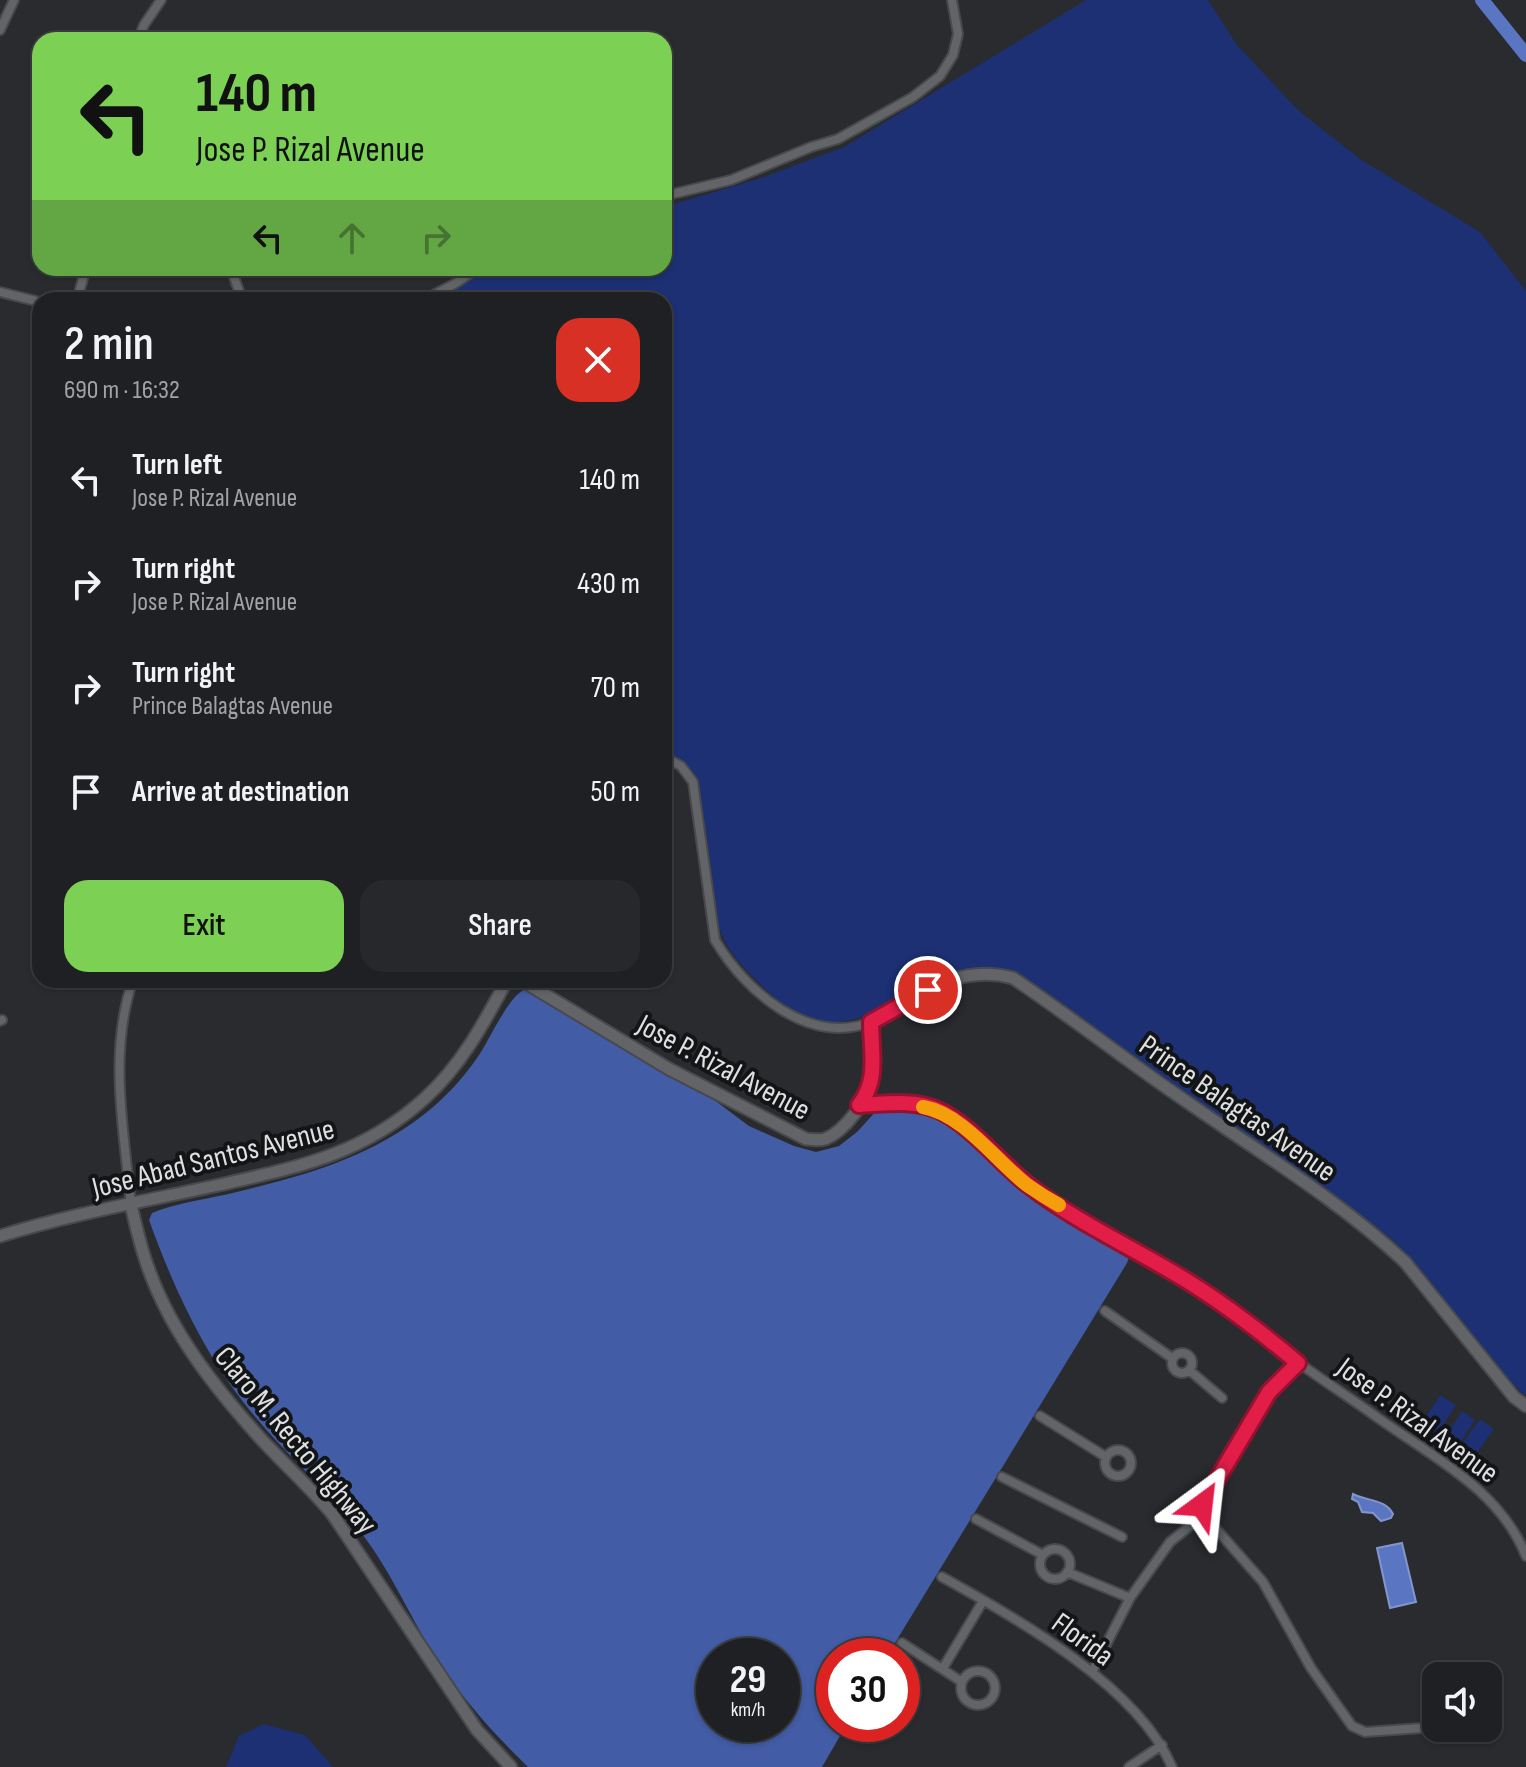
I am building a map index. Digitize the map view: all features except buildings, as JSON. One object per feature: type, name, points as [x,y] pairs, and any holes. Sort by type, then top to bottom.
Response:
[{"type":"main road","name":"Prince Balagtas Avenue","points":[[871,1022],[953,979],[979,972],[1013,978],[1286,1169],[1384,1242],[1405,1262],[1514,1397],[1526,1406]]},
{"type":"main road","name":"Jose Abad Santos Avenue","points":[[0,1236],[303,1166],[362,1143],[425,1099],[450,1073],[475,1038],[503,988]]},
{"type":"main road","name":"Jose P. Rizal Avenue","points":[[534,988],[669,1069],[806,1139],[829,1137],[847,1122],[869,1090],[872,1080],[871,1022]]},
{"type":"main road","name":"Claro M. Recto Highway","points":[[131,1205],[149,1271],[197,1360],[241,1416],[309,1485],[333,1515],[472,1722],[511,1767]]},
{"type":"street","points":[[0,30],[14,0]]},
{"type":"street","points":[[141,32],[161,0]]},
{"type":"street","points":[[672,194],[731,180],[838,139],[913,97],[940,76],[953,55],[958,34],[952,0]]},
{"type":"street","points":[[438,292],[464,276]]},
{"type":"street","points":[[0,292],[32,300]]},
{"type":"street","points":[[672,761],[681,766],[693,782],[715,940],[724,956],[770,1003],[800,1021],[848,1028],[871,1022]]},
{"type":"street","points":[[130,988],[118,1069],[131,1205]]},
{"type":"street","name":"Jose P. Rizal Avenue","points":[[859,1105],[898,1103],[937,1110],[958,1123],[1027,1184],[1183,1278],[1263,1334],[1298,1363],[1468,1480],[1481,1491],[1514,1533],[1526,1556]]},
{"type":"street","points":[[1105,1311],[1172,1358]]},
{"type":"street","points":[[1181,1352],[1187,1354],[1192,1364],[1189,1370],[1181,1373],[1175,1371],[1172,1358],[1181,1352]]},
{"type":"street","points":[[1298,1363],[1269,1392],[1202,1501],[1206,1513],[1263,1582],[1308,1665],[1352,1726],[1365,1732],[1422,1728]]},
{"type":"street","points":[[1189,1370],[1222,1398]]},
{"type":"street","points":[[1040,1416],[1106,1457]]},
{"type":"street","points":[[1002,1477],[1122,1537]]},
{"type":"street","points":[[1092,1672],[1130,1598],[1170,1542],[1206,1513]]},
{"type":"street","points":[[976,1519],[1043,1555]]},
{"type":"street","points":[[1514,1533],[1526,1530]]},
{"type":"street","points":[[1053,1549],[1064,1552],[1070,1561],[1067,1572],[1058,1578],[1047,1575],[1041,1566],[1043,1555],[1053,1549]]},
{"type":"street","points":[[1067,1572],[1130,1598]]},
{"type":"street","name":"Florida","points":[[942,1577],[1092,1672],[1134,1711],[1162,1745],[1172,1767]]},
{"type":"street","points":[[943,1668],[983,1601]]},
{"type":"street","points":[[920,1654],[962,1682],[963,1695],[973,1704],[986,1703],[995,1693],[994,1681],[985,1672],[971,1672],[962,1682]]},
{"type":"street","points":[[1129,1767],[1162,1745]]},
{"type":"shaded area","points":[[1086,0],[1208,0],[1237,45],[1299,111],[1360,159],[1480,232],[1526,291],[1526,1396],[1491,1360],[1395,1242],[1025,980],[996,970],[972,969],[954,974],[862,1017],[826,1023],[789,1011],[732,953],[719,927],[700,793],[691,775],[672,761],[672,292],[441,292],[472,276],[672,276],[672,205],[761,178],[844,147]]},
{"type":"shaded area","points":[[526,989],[701,1090],[749,1126],[816,1152],[839,1146],[878,1109],[897,1106],[937,1114],[1030,1194],[1130,1254],[898,1638],[816,1638],[816,1742],[837,1742],[822,1767],[528,1767],[488,1726],[452,1682],[381,1561],[358,1529],[260,1422],[229,1382],[189,1316],[158,1245],[149,1220],[152,1213],[304,1174],[356,1155],[404,1129],[434,1106],[460,1080],[482,1051],[512,1000]]},
{"type":"shaded area","points":[[1440,1395],[1456,1405],[1437,1435],[1421,1425]]},
{"type":"shaded area","points":[[1462,1411],[1475,1420],[1456,1449],[1443,1440]]},
{"type":"shaded area","points":[[1480,1419],[1494,1429],[1473,1458],[1459,1448]]},
{"type":"shaded area","points":[[1353,1494],[1386,1506],[1393,1514],[1391,1518],[1381,1521],[1373,1513],[1362,1512],[1358,1502],[1352,1499]]},
{"type":"shaded area","points":[[1402,1543],[1416,1602],[1390,1608],[1377,1548]]},
{"type":"shaded area","points":[[264,1724],[305,1735],[333,1767],[226,1767],[239,1736]]},
{"type":"waterway","points":[[1482,0],[1526,55]]},
{"type":"slow traffic","points":[[923,1107],[937,1110],[958,1123],[1027,1184],[1059,1205]]},
{"type":"route","points":[[928,990],[871,1022],[872,1080],[859,1105],[898,1103],[937,1110],[958,1123],[1027,1184],[1183,1278],[1263,1334],[1298,1363],[1269,1392],[1202,1505]]}]
